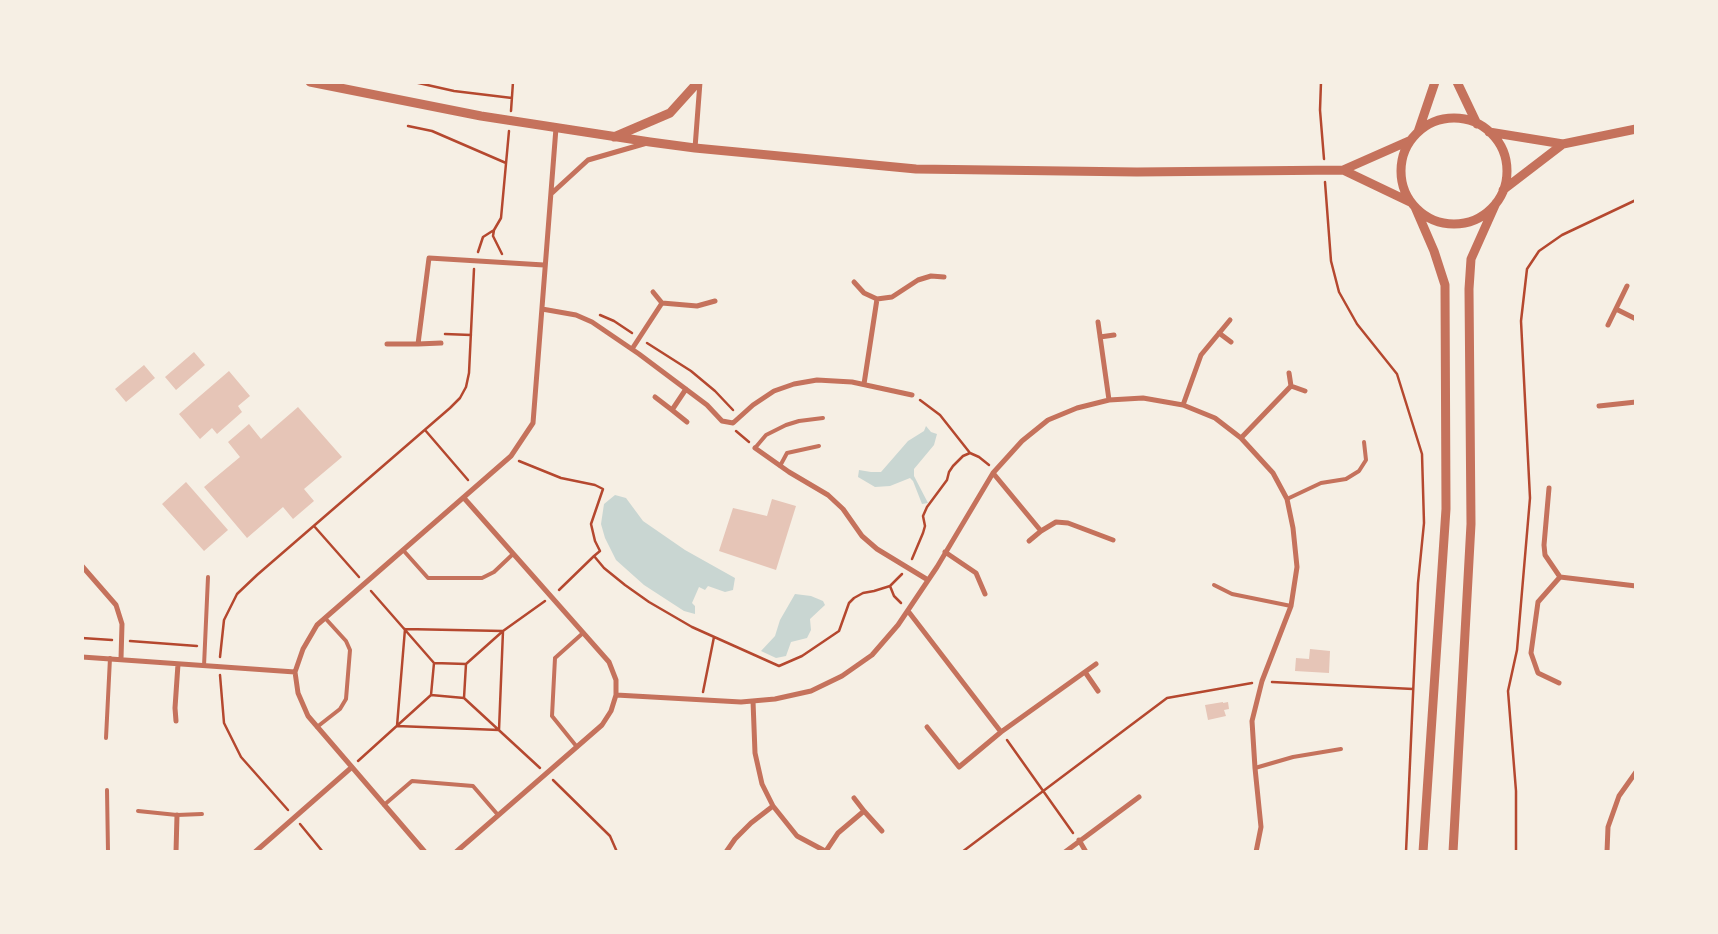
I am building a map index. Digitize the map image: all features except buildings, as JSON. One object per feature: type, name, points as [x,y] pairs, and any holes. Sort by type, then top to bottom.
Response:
[{"type":"street","points":[[310,82],[481,116],[614,137],[694,148],[916,169],[1137,172],[1343,170],[1414,136],[1431,124],[1446,119],[1461,119],[1476,124],[1489,132],[1503,153],[1506,177],[1503,190],[1472,259],[1468,289],[1472,524],[1453,852]]},
{"type":"street","points":[[614,137],[670,113],[699,82]]},
{"type":"street","points":[[694,148],[699,82]]},
{"type":"street","points":[[1422,852],[1446,509],[1445,285],[1434,251],[1403,187],[1400,171],[1403,154],[1414,136],[1435,82]]},
{"type":"street","points":[[1457,82],[1476,124]]},
{"type":"street","points":[[425,852],[308,716],[298,693],[295,672],[303,649],[317,625],[512,456],[533,423],[556,128]]},
{"type":"street","points":[[1489,132],[1563,144],[1636,129]]},
{"type":"street","points":[[552,194],[588,160],[650,142]]},
{"type":"street","points":[[1503,190],[1563,144]]},
{"type":"street","points":[[1343,170],[1413,205],[1427,217],[1441,223],[1456,224],[1472,221],[1485,214],[1496,203]]},
{"type":"street","points":[[418,344],[429,258],[544,265]]},
{"type":"street","points":[[854,282],[864,293],[877,299],[892,297],[918,280],[931,276],[944,277]]},
{"type":"street","points":[[1608,325],[1627,286]]},
{"type":"street","points":[[653,292],[662,303],[697,306],[715,301]]},
{"type":"street","points":[[864,384],[877,299]]},
{"type":"street","points":[[632,349],[662,303]]},
{"type":"street","points":[[542,309],[576,315],[592,322],[686,389],[707,405],[722,421],[732,423],[752,406],[774,392],[794,384],[817,380],[852,382],[912,395]]},
{"type":"street","points":[[1616,309],[1636,319]]},
{"type":"street","points":[[1182,405],[1201,355],[1230,320]]},
{"type":"street","points":[[1098,322],[1109,400]]},
{"type":"street","points":[[1218,333],[1231,342]]},
{"type":"street","points":[[1100,336],[1114,335]]},
{"type":"street","points":[[387,344],[441,343]]},
{"type":"street","points":[[1289,373],[1291,386]]},
{"type":"street","points":[[1241,438],[1291,386]]},
{"type":"street","points":[[1291,386],[1305,392]]},
{"type":"street","points":[[672,410],[686,389]]},
{"type":"street","points":[[655,397],[687,422]]},
{"type":"street","points":[[616,695],[742,702],[775,699],[811,690],[842,676],[872,655],[898,625],[928,580],[993,473],[1022,441],[1048,420],[1077,408],[1109,400],[1143,398],[1182,405],[1215,418],[1241,438],[1274,473],[1287,499],[1293,528],[1297,567],[1291,606],[1262,681],[1252,721],[1261,827],[1256,852]]},
{"type":"street","points":[[1599,406],[1636,402]]},
{"type":"street","points":[[755,448],[780,466],[828,495],[843,509],[862,536],[877,549],[928,580]]},
{"type":"street","points":[[993,473],[1041,531]]},
{"type":"street","points":[[1549,488],[1544,545],[1545,555],[1560,577],[1636,586]]},
{"type":"street","points":[[456,852],[602,725],[611,711],[616,695],[616,680],[608,662],[464,498]]},
{"type":"street","points":[[1029,541],[1056,522],[1068,522],[1113,540]]},
{"type":"street","points":[[945,552],[976,573],[985,594]]},
{"type":"street","points":[[82,566],[116,605],[122,624],[121,660]]},
{"type":"street","points":[[1559,683],[1538,673],[1530,653],[1538,602],[1560,577]]},
{"type":"street","points":[[908,611],[1001,732]]},
{"type":"street","points":[[82,657],[295,672]]},
{"type":"street","points":[[176,721],[178,664]]},
{"type":"street","points":[[927,727],[959,768],[1001,732],[1096,664]]},
{"type":"street","points":[[1085,672],[1098,691]]},
{"type":"street","points":[[753,701],[755,753],[762,784],[773,806],[798,836],[826,851],[838,833],[864,811]]},
{"type":"street","points":[[256,852],[352,767]]},
{"type":"street","points":[[1607,852],[1608,827],[1619,796],[1636,772]]},
{"type":"street","points":[[854,798],[882,830]]},
{"type":"street","points":[[1065,852],[1139,798]]},
{"type":"street","points":[[726,852],[734,839],[773,806]]},
{"type":"street","points":[[176,852],[178,815]]},
{"type":"street","points":[[1079,840],[1086,852]]},
{"type":"lane","points":[[755,448],[766,435],[786,425],[799,420],[822,418]]},
{"type":"lane","points":[[1287,499],[1321,483],[1346,479],[1359,472],[1366,460],[1364,442]]},
{"type":"lane","points":[[780,466],[787,453],[819,446]]},
{"type":"lane","points":[[403,550],[428,578],[482,578],[494,572],[514,554]]},
{"type":"lane","points":[[204,666],[208,577]]},
{"type":"lane","points":[[1214,585],[1232,594],[1291,606]]},
{"type":"lane","points":[[317,727],[340,709],[346,700],[350,650],[346,641],[325,618]]},
{"type":"lane","points":[[577,747],[552,716],[555,658],[583,633]]},
{"type":"lane","points":[[106,738],[110,658]]},
{"type":"lane","points":[[1255,768],[1293,757],[1341,749]]},
{"type":"lane","points":[[384,805],[412,781],[473,786],[498,815]]},
{"type":"lane","points":[[107,790],[108,852]]},
{"type":"lane","points":[[138,812],[178,815],[202,814]]},
{"type":"path","points":[[414,82],[454,91],[512,98]]},
{"type":"path","points":[[511,116],[514,82]]},
{"type":"path","points":[[1321,82],[1320,110],[1324,167]]},
{"type":"path","points":[[408,126],[432,131],[506,163]]},
{"type":"path","points":[[507,264],[493,236],[494,230],[501,218],[510,126]]},
{"type":"path","points":[[1325,176],[1331,261],[1339,292],[1357,324],[1397,374],[1422,454],[1424,523],[1418,583],[1406,852]]},
{"type":"path","points":[[1516,852],[1516,791],[1508,691],[1517,650],[1530,498],[1521,321],[1528,269],[1539,251],[1562,236],[1636,200]]},
{"type":"path","points":[[323,852],[295,817],[241,757],[224,723],[219,683],[224,620],[237,594],[460,398],[466,387],[469,373],[475,262],[483,237],[494,230]]},
{"type":"path","points":[[599,314],[614,321],[691,371],[715,391],[739,417]]},
{"type":"path","points":[[441,343],[442,334],[471,334]]},
{"type":"path","points":[[912,395],[940,415],[970,453],[987,462],[993,473]]},
{"type":"path","points":[[732,423],[736,430],[755,448]]},
{"type":"path","points":[[425,430],[475,488]]},
{"type":"path","points":[[594,556],[604,568],[633,591],[692,627],[779,666],[802,656],[839,631],[849,603],[854,598],[863,593],[890,586],[896,580],[915,554],[925,526],[923,516],[927,507],[947,480],[953,466],[963,456],[970,453]]},
{"type":"path","points":[[434,663],[466,664],[503,632],[566,585],[600,551],[595,541],[591,524],[603,489],[595,485],[562,478],[526,464],[512,456]]},
{"type":"path","points":[[314,526],[434,663],[431,695],[352,767]]},
{"type":"path","points":[[890,586],[894,596],[908,611]]},
{"type":"path","points":[[405,628],[503,632]]},
{"type":"path","points":[[397,726],[405,628]]},
{"type":"path","points":[[499,730],[503,632]]},
{"type":"path","points":[[701,700],[714,637]]},
{"type":"path","points":[[82,638],[221,648]]},
{"type":"path","points":[[464,698],[466,664]]},
{"type":"path","points":[[962,852],[1167,698],[1262,681],[1413,689]]},
{"type":"path","points":[[431,695],[464,698],[546,773],[610,836],[617,852]]},
{"type":"path","points":[[397,726],[499,730]]},
{"type":"path","points":[[1001,732],[1079,840]]},
{"type":"shaded area","points":[[926,426],[931,432],[937,434],[934,445],[914,469],[914,476],[928,503],[922,504],[910,478],[890,486],[875,487],[858,477],[859,470],[881,472],[908,441],[924,431]]},
{"type":"shaded area","points":[[615,495],[626,498],[643,521],[685,550],[735,578],[733,590],[725,592],[708,586],[705,590],[699,587],[692,603],[695,606],[695,614],[684,611],[644,585],[616,560],[605,538],[601,524],[604,504]]},
{"type":"shaded area","points":[[795,594],[811,596],[823,601],[825,605],[810,619],[811,630],[807,638],[791,642],[786,656],[776,658],[761,651],[775,636],[780,620]]}]
